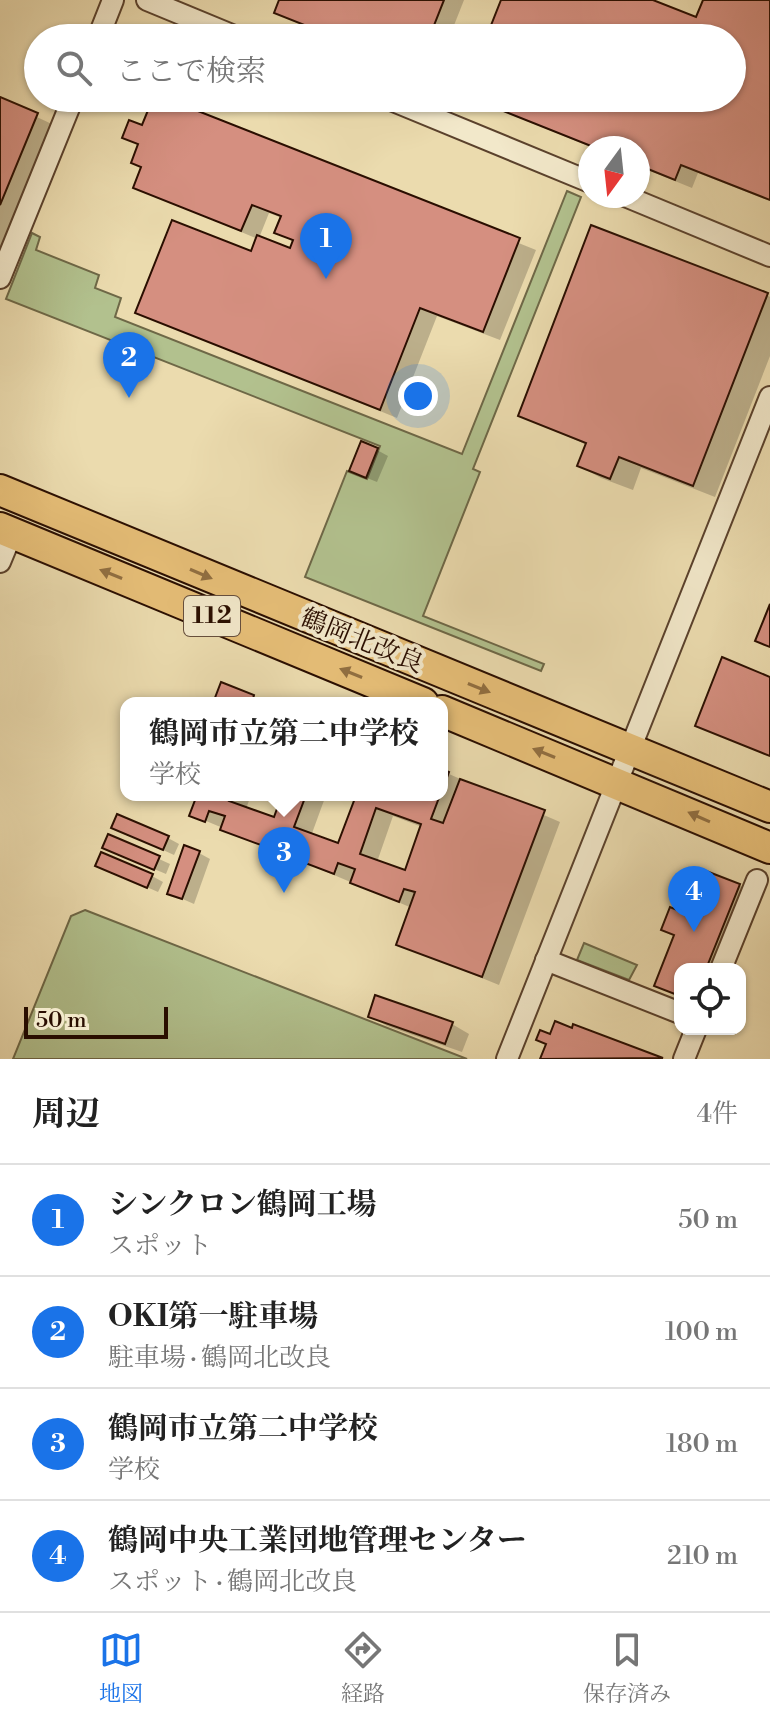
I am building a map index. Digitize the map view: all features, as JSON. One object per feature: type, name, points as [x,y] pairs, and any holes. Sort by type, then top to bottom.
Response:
[{"type":"highway","name":"鶴岡北改良","points":[[0,490],[770,807]]},
{"type":"highway","name":"鶴岡北改良","points":[[6,531],[408,697]]},
{"type":"highway","points":[[448,713],[770,848]]},
{"type":"street","points":[[104,24],[113,0]]},
{"type":"street","points":[[147,0],[205,24]]},
{"type":"street","points":[[0,278],[67,112]]},
{"type":"street","points":[[420,112],[578,177]]},
{"type":"street","points":[[650,206],[770,256]]},
{"type":"street","points":[[507,1059],[770,397]]},
{"type":"street","points":[[0,562],[6,531]]},
{"type":"street","points":[[723,963],[757,880]]},
{"type":"street","points":[[546,960],[674,1011]]},
{"type":"street","points":[[684,1059],[694,1035]]},
{"type":"green space","points":[[567,191],[578,196],[578,205],[473,469],[480,472],[423,616],[544,664],[541,671],[305,577],[347,471],[367,479],[380,446],[6,299],[32,233],[40,237],[36,250],[99,275],[95,288],[121,298],[115,317],[462,454]]},
{"type":"green space","points":[[85,910],[467,1059],[13,1059],[71,916]]},
{"type":"green space","points":[[584,943],[637,965],[629,980],[577,960]]},
{"type":"building","points":[[279,0],[444,0],[435,24],[302,24],[274,13]]},
{"type":"building","points":[[501,0],[653,0],[696,17],[703,0],[770,0],[770,200],[681,165],[675,180],[650,170],[650,136],[578,136],[578,141],[506,112],[746,112],[746,24],[492,24]]},
{"type":"building","points":[[0,97],[24,107],[24,112],[38,113],[0,205]]},
{"type":"building","points":[[147,112],[200,112],[520,238],[483,332],[420,308],[380,410],[135,313],[172,220],[251,251],[257,235],[290,248],[293,240],[274,233],[281,216],[252,205],[241,231],[133,188],[141,167],[131,163],[138,144],[122,138],[129,120],[142,125]]},
{"type":"building","points":[[591,225],[768,293],[693,486],[619,457],[610,479],[577,466],[586,443],[518,416]]},
{"type":"building","points":[[361,441],[378,448],[366,478],[349,471]]},
{"type":"building","points":[[770,604],[770,647],[755,641]]},
{"type":"building","points":[[722,657],[770,677],[770,756],[695,726]]},
{"type":"building","points":[[221,682],[254,695],[254,697],[215,697]]},
{"type":"building","points":[[460,779],[545,810],[482,977],[396,945],[415,892],[404,889],[399,902],[350,883],[355,869],[338,863],[334,874],[284,855],[289,842],[273,836],[269,848],[220,830],[225,816],[209,811],[205,822],[189,816],[195,801],[229,801],[274,817],[280,801],[304,801],[294,827],[338,843],[354,801],[438,801],[431,819],[443,823]],"holes":[[[376,808],[421,824],[405,870],[360,854]]]},
{"type":"building","points":[[117,814],[169,836],[163,850],[111,828]]},
{"type":"building","points":[[108,834],[160,856],[154,870],[102,848]]},
{"type":"building","points":[[184,845],[200,851],[182,899],[167,894]]},
{"type":"building","points":[[101,852],[153,874],[147,888],[95,866]]},
{"type":"building","points":[[701,869],[740,884],[708,963],[674,963],[674,994],[654,986],[674,935],[661,930],[670,907],[684,913]]},
{"type":"building","points":[[375,995],[453,1022],[445,1044],[368,1017]]},
{"type":"building","points":[[555,1021],[572,1028],[573,1024],[663,1058],[540,1059],[546,1044],[536,1040],[540,1030],[550,1034]]},
{"type":"place","name":"シンクロン鶴岡工場","points":[[326,279]]},
{"type":"place","name":"OKI第一駐車場","points":[[129,398]]},
{"type":"place","name":"鶴岡市立第二中学校","points":[[284,893]]},
{"type":"place","name":"鶴岡中央工業団地管理センター","points":[[694,932]]}]
